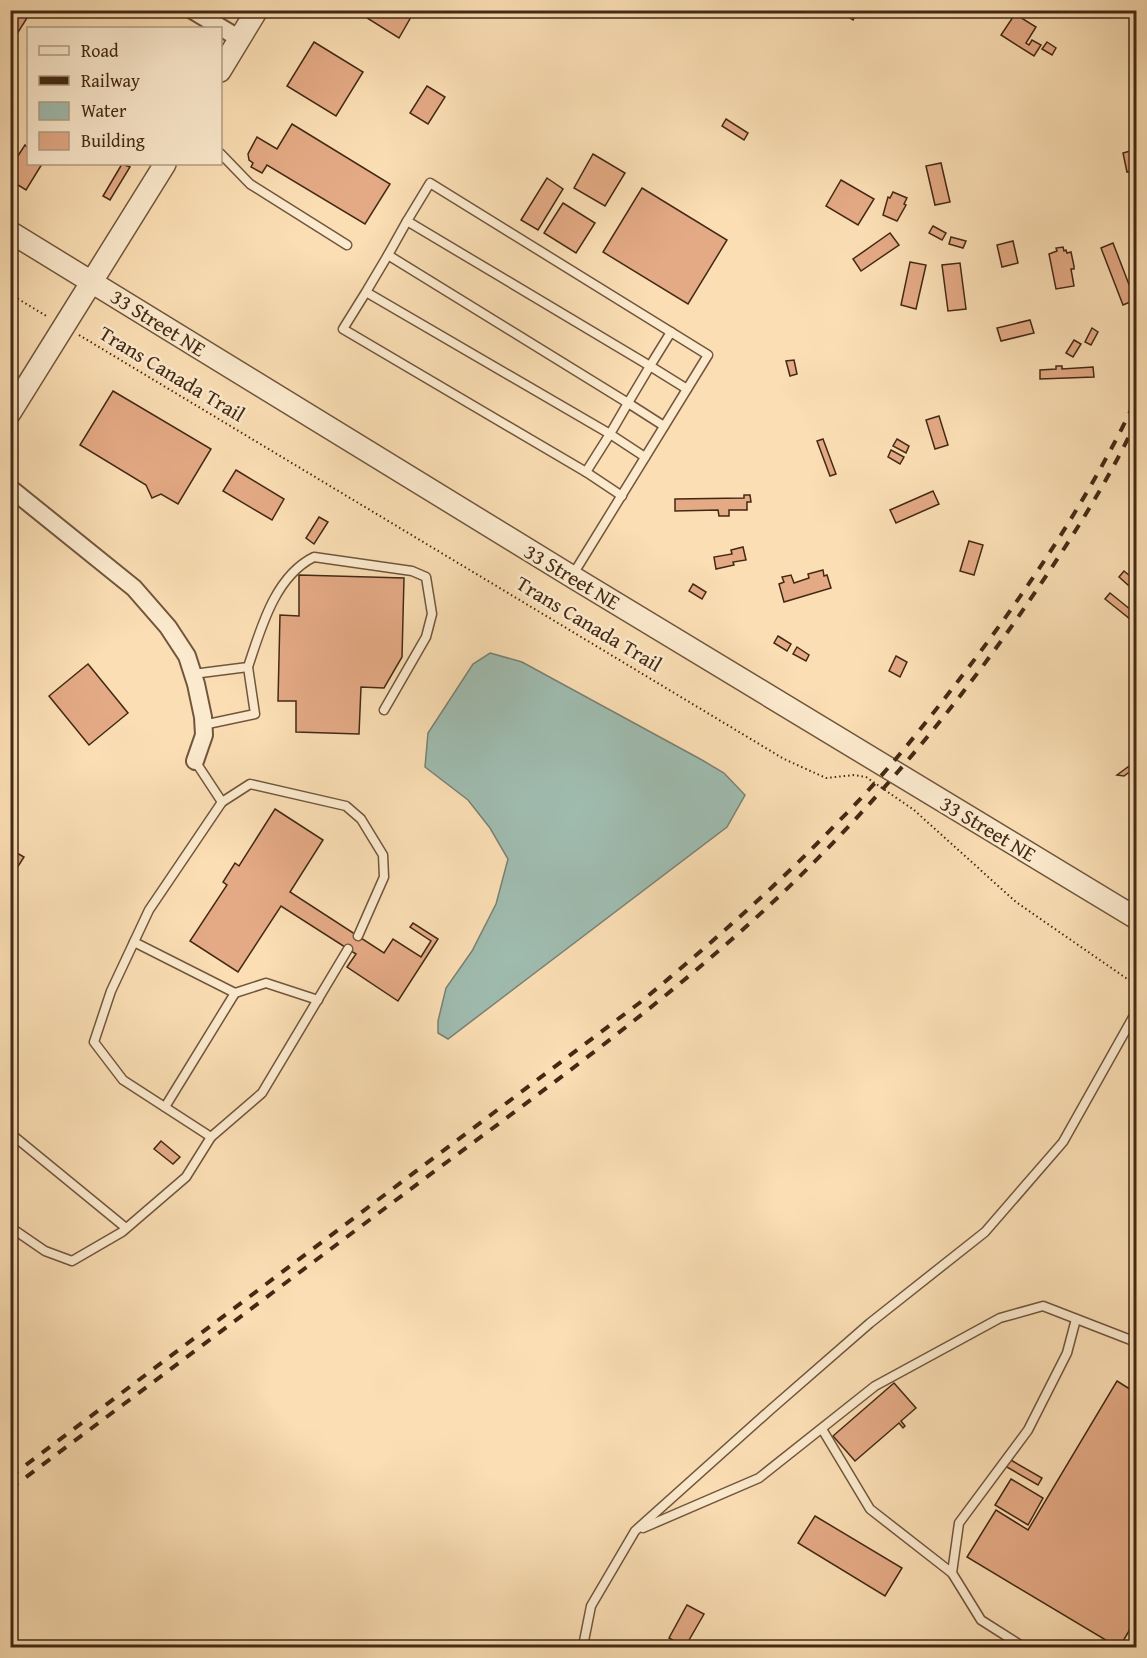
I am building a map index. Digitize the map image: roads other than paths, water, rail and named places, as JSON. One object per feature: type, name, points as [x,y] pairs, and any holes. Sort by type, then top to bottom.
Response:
[{"type":"street","points":[[192,10],[220,27]]},
{"type":"street","points":[[222,68],[257,10]]},
{"type":"street","points":[[222,28],[240,39]]},
{"type":"street","points":[[10,413],[164,165]]},
{"type":"street","name":"33 Street NE","points":[[10,232],[571,576],[1137,918]]},
{"type":"street","points":[[10,488],[134,588],[168,627],[187,656],[193,674],[204,735],[195,761]]},
{"type":"lane","points":[[222,155],[250,184],[347,244]]},
{"type":"lane","points":[[571,576],[621,496],[708,355],[430,183],[343,329],[586,472],[621,496]]},
{"type":"lane","points":[[407,221],[687,389]]},
{"type":"lane","points":[[388,255],[664,426]]},
{"type":"lane","points":[[366,292],[610,434],[645,457]]},
{"type":"lane","points":[[586,472],[671,332]]},
{"type":"lane","points":[[203,725],[255,714],[248,667],[263,622],[285,581],[301,564],[314,557],[412,571],[426,577],[432,614],[426,637],[384,710]]},
{"type":"lane","points":[[193,674],[248,667]]},
{"type":"lane","points":[[195,761],[222,802]]},
{"type":"lane","points":[[211,1137],[123,1080],[94,1042],[111,991],[149,910],[222,802],[250,784],[346,806],[360,819],[383,855],[384,877],[358,936]]},
{"type":"lane","points":[[134,942],[235,993]]},
{"type":"lane","points":[[10,1227],[45,1251],[72,1261],[126,1228],[186,1177],[211,1137],[262,1093],[348,949]]},
{"type":"lane","points":[[165,1107],[235,993],[266,982],[318,1000]]},
{"type":"lane","points":[[585,1647],[584,1641],[591,1606],[635,1531],[870,1323],[985,1232],[1063,1142],[1137,1012]]},
{"type":"lane","points":[[10,1133],[126,1228]]},
{"type":"lane","points":[[635,1531],[759,1478],[875,1386],[1000,1317],[1042,1306],[1137,1342]]},
{"type":"lane","points":[[952,1573],[959,1523],[1028,1430],[1067,1353],[1076,1319]]},
{"type":"lane","points":[[822,1429],[870,1509],[952,1573],[981,1620],[1025,1647]]},
{"type":"water","points":[[490,653],[522,662],[702,760],[724,773],[745,795],[727,827],[448,1039],[438,1033],[438,1021],[446,988],[472,951],[496,904],[508,859],[490,828],[468,800],[425,767],[428,733],[473,664]]},
{"type":"railway","points":[[10,1477],[642,1001],[792,869],[889,767],[989,640],[1036,574],[1079,506],[1136,400]]},
{"type":"railway","points":[[10,1489],[578,1064],[694,972],[775,901],[858,817],[972,681],[1066,546],[1103,485],[1136,422]]}]
